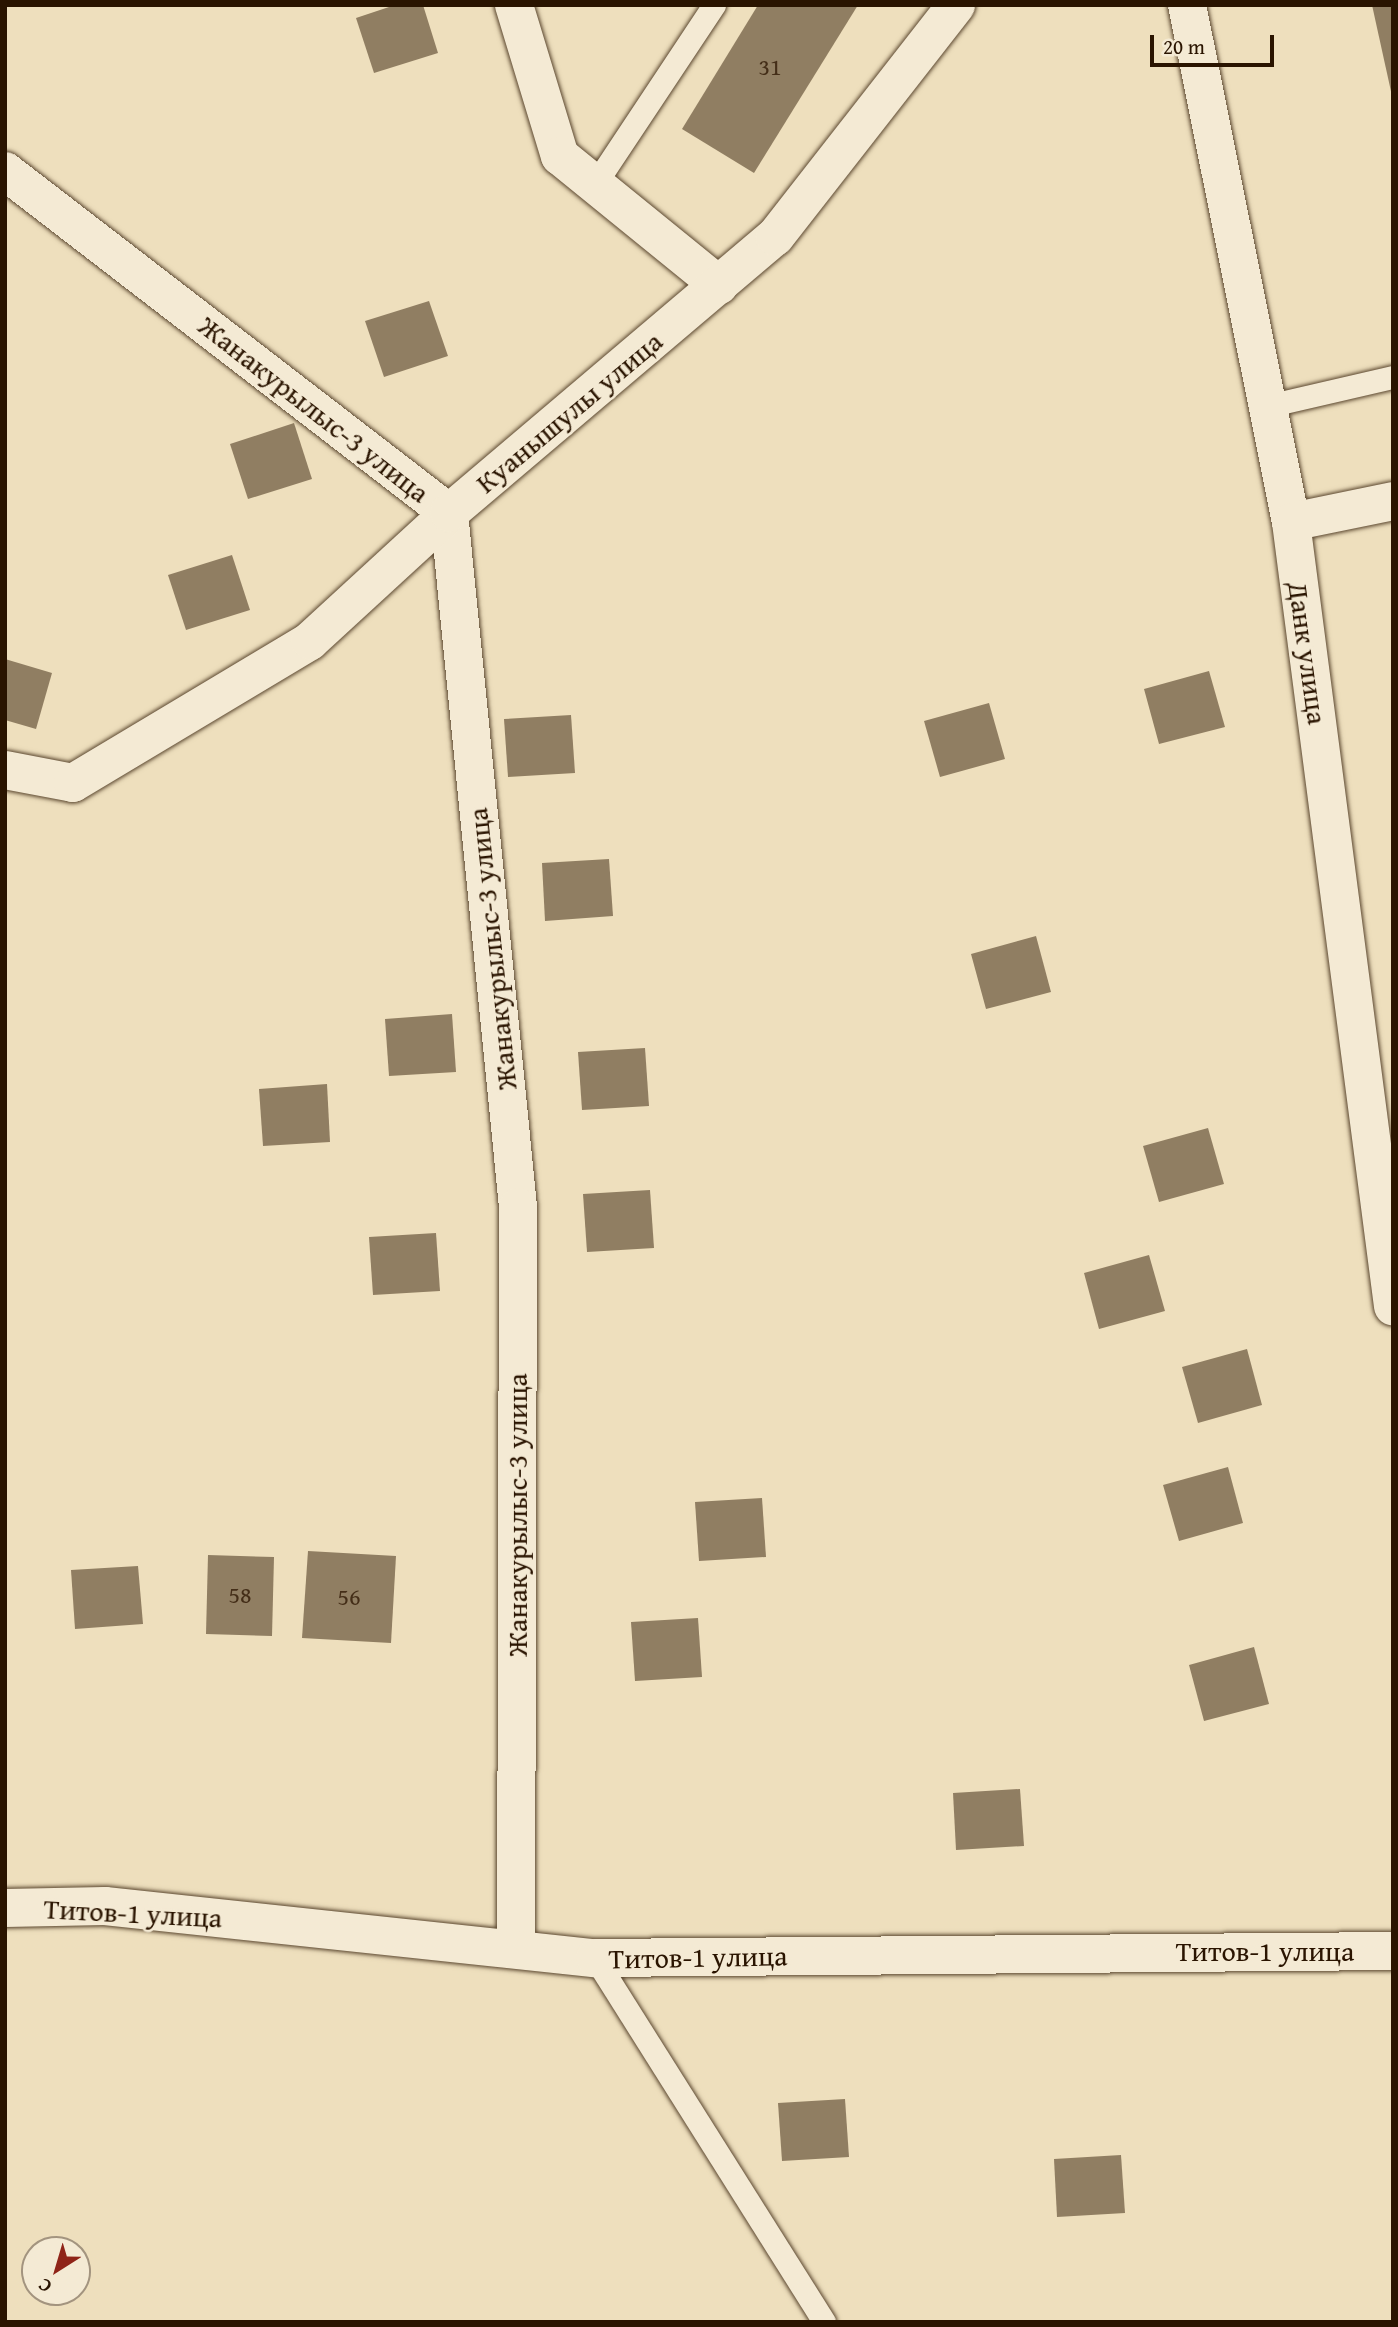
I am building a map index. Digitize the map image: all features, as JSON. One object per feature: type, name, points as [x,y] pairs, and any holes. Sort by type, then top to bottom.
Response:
[{"type":"street","points":[[514,5],[560,156],[719,285]]},
{"type":"street","name":"Куанышулы улица","points":[[5,770],[73,783],[310,641],[449,513],[775,237],[956,5]]},
{"type":"street","name":"Данк улица","points":[[1186,5],[1291,522],[1393,1306]]},
{"type":"street","name":"Жанакурылыс-3 улица","points":[[5,171],[449,513],[517,1207],[516,1947]]},
{"type":"street","points":[[1291,522],[1393,501]]},
{"type":"street","name":"Титов-1 улица","points":[[5,1908],[104,1906],[516,1947],[595,1958],[1393,1951]]},
{"type":"lane","points":[[595,184],[714,5]]},
{"type":"lane","points":[[1267,406],[1393,377]]},
{"type":"lane","points":[[595,1958],[824,2322]]},
{"type":"building","points":[[395,5],[423,5],[438,53],[374,73],[356,18]]},
{"type":"building","points":[[758,5],[858,5],[754,173],[682,129]]},
{"type":"building","points":[[1372,5],[1393,5],[1393,96],[1392,96]]},
{"type":"building","points":[[429,301],[448,356],[384,377],[365,321]]},
{"type":"building","points":[[294,423],[312,479],[248,499],[230,444]]},
{"type":"building","points":[[232,555],[250,610],[186,630],[168,575]]},
{"type":"building","points":[[5,659],[52,673],[36,729],[5,720]]},
{"type":"building","points":[[1209,671],[1225,727],[1159,744],[1144,689]]},
{"type":"building","points":[[989,703],[1005,759],[940,777],[924,721]]},
{"type":"building","points":[[571,715],[575,773],[508,777],[504,719]]},
{"type":"building","points":[[609,859],[613,916],[545,921],[542,863]]},
{"type":"building","points":[[1036,936],[1051,992],[986,1009],[971,954]]},
{"type":"building","points":[[452,1014],[456,1072],[389,1076],[385,1019]]},
{"type":"building","points":[[645,1048],[649,1106],[582,1110],[578,1052]]},
{"type":"building","points":[[327,1084],[330,1142],[263,1146],[259,1089]]},
{"type":"building","points":[[1208,1128],[1224,1184],[1159,1202],[1143,1146]]},
{"type":"building","points":[[650,1190],[654,1248],[587,1252],[583,1194]]},
{"type":"building","points":[[436,1233],[440,1291],[373,1295],[369,1237]]},
{"type":"building","points":[[1149,1255],[1165,1311],[1099,1329],[1084,1273]]},
{"type":"building","points":[[1247,1349],[1262,1405],[1198,1423],[1182,1367]]},
{"type":"building","points":[[1228,1467],[1243,1523],[1179,1541],[1163,1485]]},
{"type":"building","points":[[762,1498],[766,1557],[699,1561],[695,1502]]},
{"type":"building","points":[[308,1551],[396,1556],[391,1643],[302,1638]]},
{"type":"building","points":[[208,1555],[274,1557],[272,1636],[206,1634]]},
{"type":"building","points":[[138,1566],[143,1624],[75,1629],[71,1570]]},
{"type":"building","points":[[698,1618],[702,1677],[635,1681],[631,1622]]},
{"type":"building","points":[[1254,1647],[1269,1704],[1204,1721],[1189,1665]]},
{"type":"building","points":[[1020,1789],[1024,1846],[956,1850],[953,1793]]},
{"type":"building","points":[[845,2099],[849,2157],[782,2161],[778,2103]]},
{"type":"building","points":[[1121,2155],[1125,2213],[1057,2217],[1054,2159]]}]
